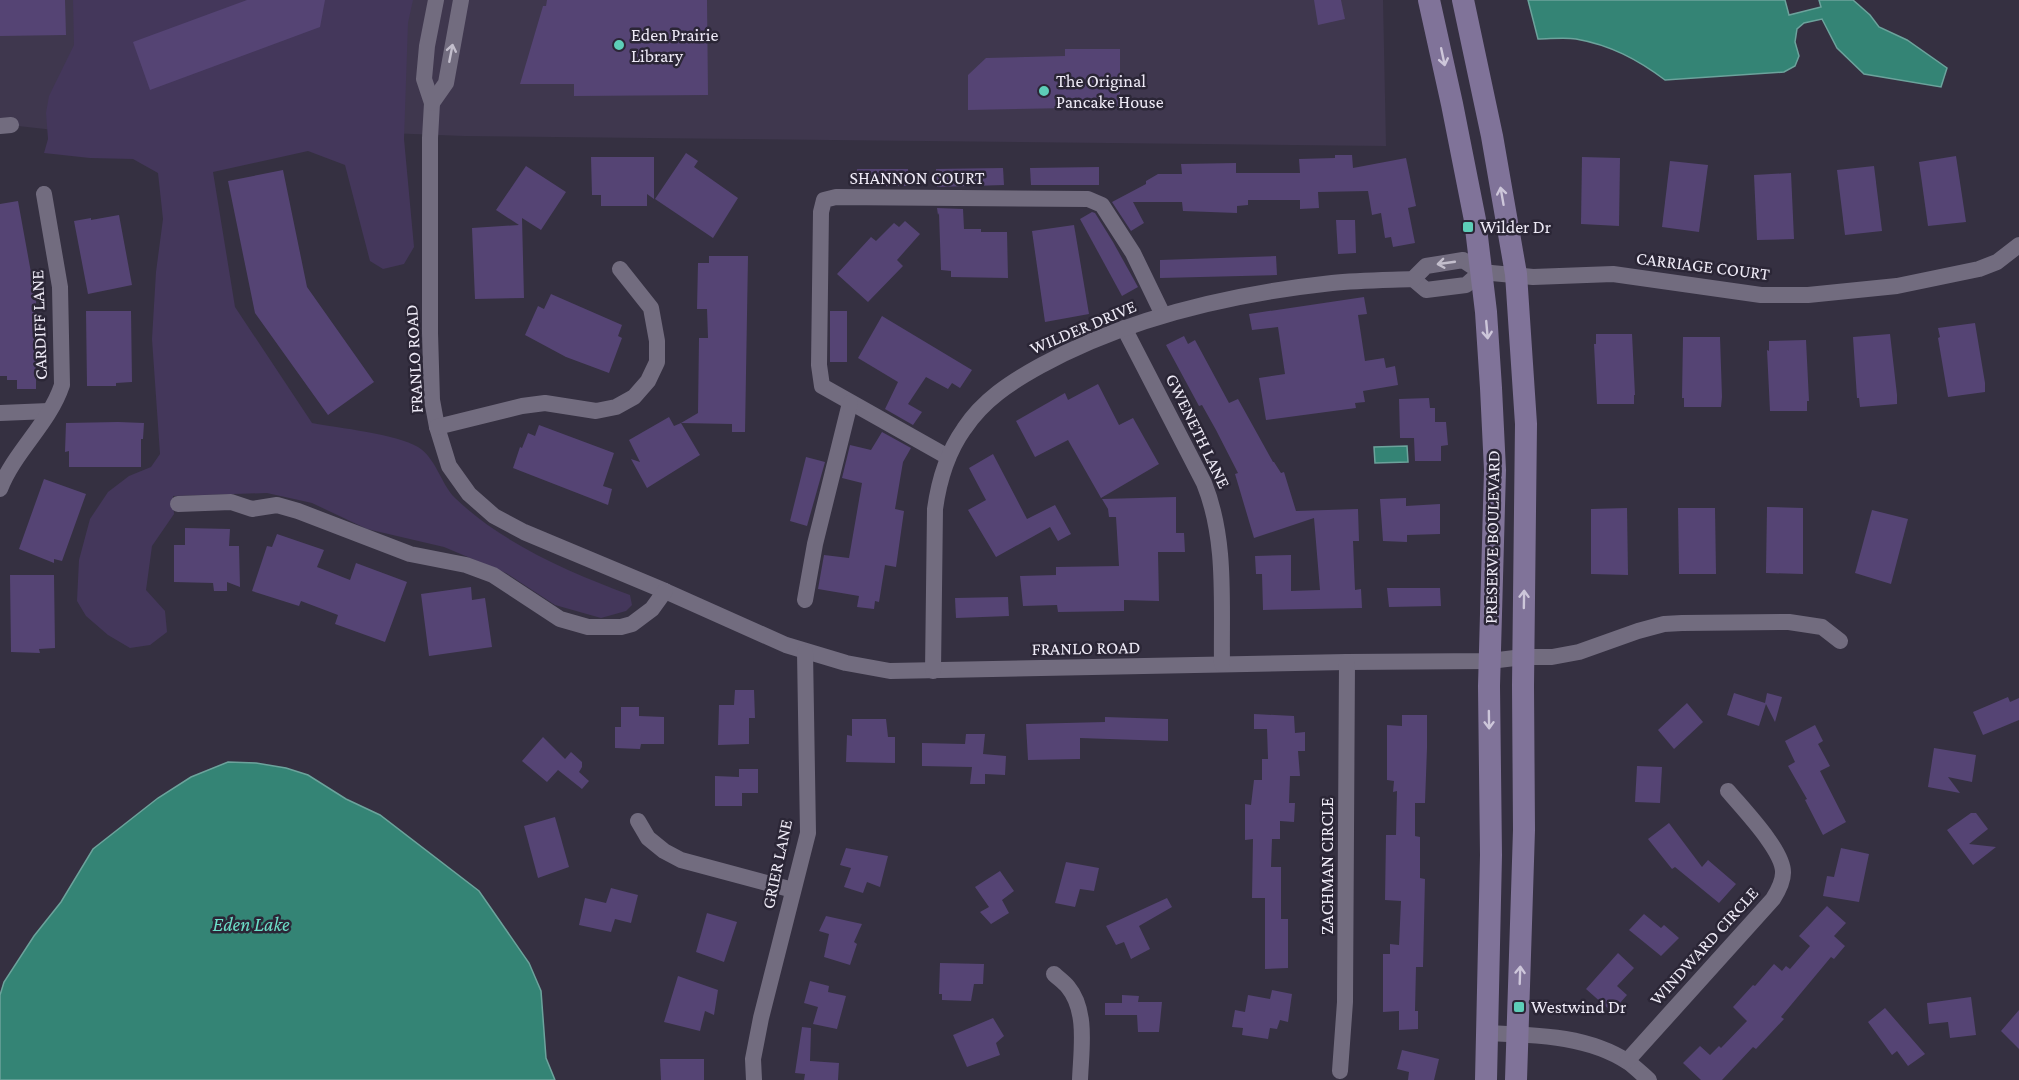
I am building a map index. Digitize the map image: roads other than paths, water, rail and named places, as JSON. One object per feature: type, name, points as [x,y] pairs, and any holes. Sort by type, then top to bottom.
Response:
[{"type":"street","name":"FRANLO ROAD","points":[[436,0],[427,46],[424,79],[432,103],[430,138],[432,400],[437,428],[449,465],[469,494],[494,516],[524,532],[805,652],[890,671],[1490,661],[1523,657],[1552,657],[1580,652],[1664,624],[1789,622],[1822,627],[1840,641]]},
{"type":"street","name":"FRANLO ROAD","points":[[432,103],[446,83],[461,0]]},
{"type":"street","name":"PRESERVE BOULEVARD","points":[[1429,0],[1455,115],[1474,220],[1491,388],[1495,470],[1490,661],[1491,855],[1486,1080]]},
{"type":"street","name":"PRESERVE BOULEVARD","points":[[1463,0],[1492,136],[1516,274],[1526,424],[1523,657],[1524,830],[1516,1080]]},
{"type":"street","name":"CARDIFF LANE","points":[[2,479],[49,411],[62,385],[60,287],[44,194]]},
{"type":"street","name":"SHANNON COURT","points":[[948,457],[822,386],[819,365],[821,212],[824,200],[836,197],[1088,199],[1101,205],[1133,253],[1163,315]]},
{"type":"street","name":"CARRIAGE COURT","points":[[1481,272],[1533,277],[1613,274],[1761,295],[1808,295],[1897,286],[1979,269],[1997,262],[2019,245]]},
{"type":"street","name":"WILDER DRIVE","points":[[933,671],[935,509],[939,482],[948,457],[964,428],[982,407],[1007,385],[1066,352],[1163,315],[1247,296],[1332,283],[1413,279],[1426,266],[1463,260],[1481,272],[1466,285],[1426,290],[1413,279]]},
{"type":"street","points":[[437,428],[522,406],[545,403],[596,411],[616,407],[634,397],[648,381],[657,362],[657,341],[651,308],[620,269]]},
{"type":"street","name":"GWENETH LANE","points":[[1124,328],[1204,483],[1214,507],[1220,542],[1222,664]]},
{"type":"street","points":[[805,600],[815,544],[850,403]]},
{"type":"street","points":[[0,413],[49,411]]},
{"type":"street","points":[[178,504],[231,502],[252,509],[277,505],[287,508],[410,554],[466,565],[493,575],[560,619],[588,627],[621,627],[632,624],[652,609],[665,591]]},
{"type":"street","name":"GRIER LANE","points":[[754,1080],[753,1059],[761,1018],[808,832],[805,652]]},
{"type":"street","name":"ZACHMAN CIRCLE","points":[[1340,1071],[1346,1002],[1347,662]]},
{"type":"street","name":"WINDWARD CIRCLE","points":[[1627,1061],[1773,900],[1780,887],[1783,873],[1780,859],[1773,846],[1728,791]]},
{"type":"street","points":[[638,821],[648,838],[664,851],[681,860],[793,890]]},
{"type":"street","points":[[1054,974],[1069,988],[1078,1006],[1081,1026],[1080,1080]]},
{"type":"street","points":[[1487,1033],[1563,1038],[1598,1048],[1627,1061],[1649,1080]]},
{"type":"water","points":[[1528,0],[1785,0],[1789,15],[1821,7],[1819,0],[1853,0],[1870,15],[1879,27],[1907,40],[1947,68],[1941,87],[1864,74],[1837,48],[1822,19],[1804,23],[1797,29],[1795,42],[1799,56],[1795,66],[1784,72],[1665,80],[1634,59],[1600,45],[1571,38],[1538,39]]},
{"type":"water","points":[[1407,446],[1408,462],[1375,463],[1374,447]]},
{"type":"water","name":"Eden Lake","points":[[228,762],[256,763],[286,768],[308,775],[346,799],[380,815],[479,891],[529,963],[541,991],[546,1058],[555,1080],[0,1080],[0,995],[4,982],[34,936],[61,902],[93,849],[158,798],[191,777]]},
{"type":"place","name":"Eden Prairie Library","points":[[619,45]]},
{"type":"place","name":"The Original Pancake House","points":[[1044,91]]},
{"type":"place","name":"Wilder Dr","points":[[1468,227]]},
{"type":"place","name":"Westwind Dr","points":[[1519,1007]]}]
